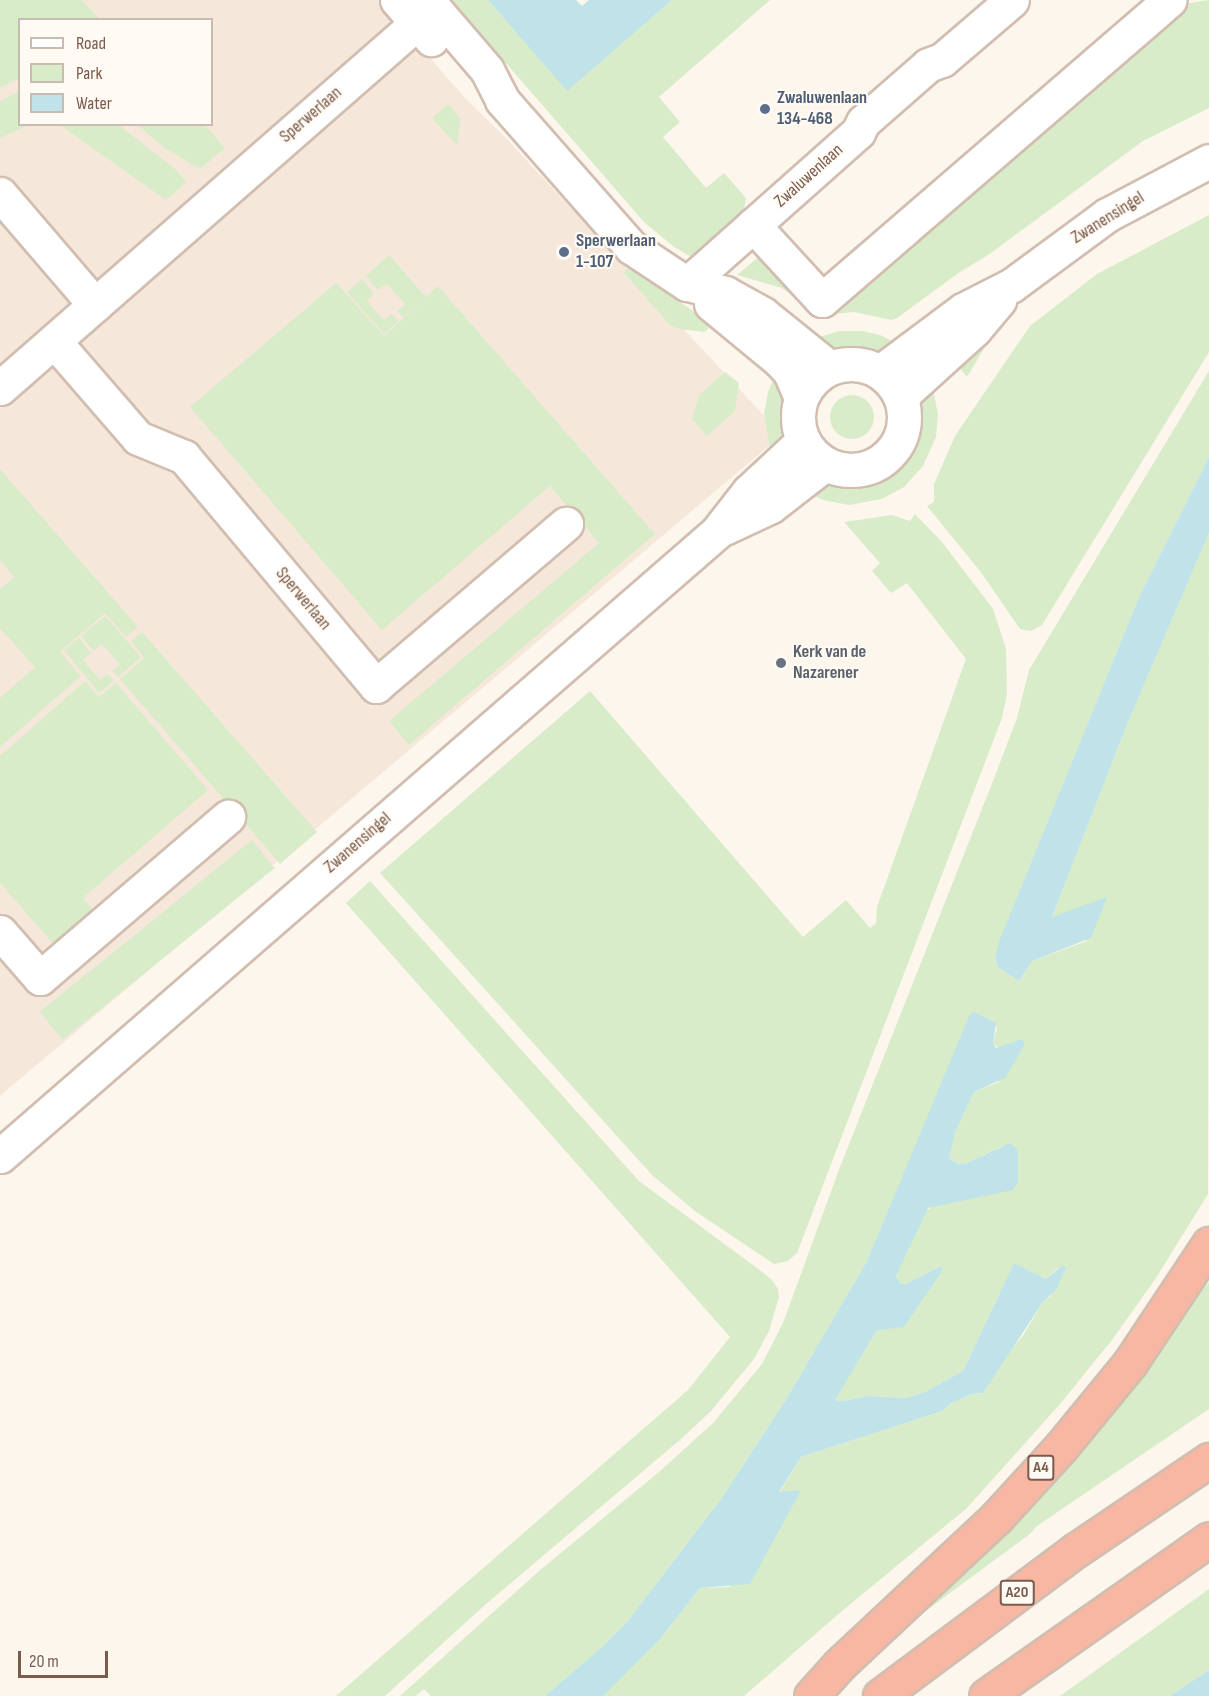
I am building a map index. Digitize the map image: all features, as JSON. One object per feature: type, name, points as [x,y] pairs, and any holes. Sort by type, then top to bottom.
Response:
[{"type":"highway","name":"A4","points":[[811,1696],[840,1664],[996,1518],[1061,1447],[1130,1363],[1209,1244]]},
{"type":"highway","name":"A20","points":[[880,1696],[1076,1550],[1209,1460]]},
{"type":"highway","points":[[986,1696],[1209,1539]]},
{"type":"street","name":"Zwaluwenlaan","points":[[693,287],[753,225],[858,132],[863,122],[928,65],[942,60],[1012,0]]},
{"type":"street","points":[[753,225],[822,300],[1169,0]]},
{"type":"street","points":[[419,8],[471,85],[502,100],[631,247],[693,287],[716,310],[747,332],[779,360],[790,372],[801,398]]},
{"type":"street","name":"Sperwerlaan","points":[[0,388],[95,305],[419,8]]},
{"type":"street","name":"Zwanensingel","points":[[880,372],[963,310],[1012,285],[1107,215],[1209,160]]},
{"type":"street","points":[[0,194],[95,305]]},
{"type":"street","name":"Zwanensingel","points":[[900,397],[975,329],[1012,285]]},
{"type":"street","points":[[693,287],[725,293],[764,314],[830,368]]},
{"type":"street","name":"Sperwerlaan","points":[[54,341],[138,438],[184,457],[376,686],[566,524]]},
{"type":"street","points":[[855,364],[880,372],[892,383],[900,397],[904,416],[902,434],[886,457],[870,466],[852,470],[825,464],[812,454],[803,441],[797,420],[801,398],[813,380],[830,368],[855,364]]},
{"type":"street","name":"Zwanensingel","points":[[0,1156],[717,532],[749,490],[803,441]]},
{"type":"street","name":"Zwanensingel","points":[[717,532],[771,506],[825,464]]},
{"type":"street","points":[[0,932],[40,978],[228,817]]},
{"type":"shaded area","points":[[0,0],[379,0],[466,99],[506,138],[771,423],[771,444],[0,1096]]},
{"type":"green space","points":[[0,0],[82,0],[99,18],[18,18],[18,79],[0,88]]},
{"type":"green space","points":[[451,0],[488,0],[567,90],[672,0],[770,0],[659,97],[680,122],[663,137],[706,188],[724,173],[746,198],[743,214],[693,258],[674,247],[644,222]]},
{"type":"green space","points":[[1209,0],[1209,108],[1143,141],[991,253],[957,274],[897,318],[892,320],[854,312],[825,315],[813,311],[782,288],[737,275],[761,255],[807,302],[1178,5]]},
{"type":"green space","points":[[18,92],[18,126],[27,126],[0,138],[0,101]]},
{"type":"green space","points":[[448,104],[461,119],[457,145],[432,118]]},
{"type":"green space","points":[[61,126],[120,126],[175,169],[186,182],[166,200]]},
{"type":"green space","points":[[139,126],[206,126],[225,148],[200,169],[163,147]]},
{"type":"green space","points":[[1209,215],[1209,352],[1042,625],[1031,631],[1020,629],[980,571],[927,506],[934,502],[934,484],[955,436],[1030,326],[1097,274]]},
{"type":"green space","points":[[389,255],[426,297],[438,286],[655,534],[409,745],[389,721],[599,543],[550,486],[382,630],[190,407],[336,283],[384,336],[421,302],[403,317],[397,311],[405,304],[387,284],[378,290],[366,276]]},
{"type":"green space","points":[[629,267],[693,311],[709,328],[704,332],[679,329],[669,324],[624,273]]},
{"type":"green space","points":[[362,279],[374,294],[367,301],[384,320],[392,314],[398,321],[384,334],[347,292]]},
{"type":"green space","points":[[1001,320],[967,377],[957,364]]},
{"type":"green space","points":[[840,331],[862,331],[880,335],[898,344],[884,352],[868,354],[835,351],[815,338]]},
{"type":"green space","points":[[1209,371],[1209,457],[1140,595],[1008,920],[995,958],[998,967],[1019,981],[1032,961],[1087,941],[1068,912],[1052,917],[1128,722],[1209,533],[1208,1194],[1156,1278],[1112,1340],[1060,1404],[967,1508],[842,1611],[744,1696],[602,1696],[661,1638],[700,1588],[730,1587],[800,1490],[779,1493],[801,1457],[942,1411],[950,1404],[972,1394],[983,1393],[1043,1302],[1051,1296],[1059,1267],[1046,1279],[1014,1263],[963,1371],[925,1392],[906,1398],[867,1396],[843,1401],[834,1400],[877,1330],[939,1267],[906,1284],[901,1284],[896,1276],[924,1213],[1005,1145],[965,1164],[958,1164],[949,1158],[956,1130],[974,1092],[999,1082],[998,1048],[993,1043],[997,1027],[971,1014],[867,1261],[787,1398],[721,1499],[627,1622],[602,1647],[545,1696],[431,1696],[424,1689],[416,1696],[400,1696],[539,1571],[659,1472],[713,1423],[762,1364],[783,1323],[840,1167],[993,781],[1017,718],[1029,670]]},
{"type":"green space","points":[[725,372],[739,383],[735,411],[707,436],[692,419],[699,395]]},
{"type":"green space","points":[[776,374],[788,403],[782,438],[778,446],[770,449],[764,414],[768,392]]},
{"type":"green space","points":[[932,384],[938,414],[936,437],[923,466],[904,487],[882,499],[849,505],[823,500],[804,491],[826,481],[857,482],[874,478],[890,470],[908,448],[914,433],[920,399]]},
{"type":"green space","points":[[852,395],[867,402],[874,417],[867,432],[852,439],[837,432],[830,417],[837,402]]},
{"type":"green space","points":[[0,469],[138,627],[126,637],[105,613],[60,652],[81,676],[0,747],[0,698],[35,667],[0,628],[0,589],[14,577],[0,560]]},
{"type":"green space","points":[[915,514],[942,542],[993,609],[1006,649],[1007,694],[1002,718],[797,1253],[788,1261],[774,1264],[695,1211],[652,1175],[380,873],[590,691],[803,937],[846,900],[870,928],[876,923],[877,907],[966,659],[907,583],[891,593],[872,571],[880,563],[844,522],[892,515],[910,521]]},
{"type":"green space","points":[[105,616],[141,657],[118,677],[112,671],[120,664],[102,644],[94,651],[81,636]]},
{"type":"green space","points":[[142,632],[317,832],[280,864],[120,679],[144,658],[131,641]]},
{"type":"green space","points":[[79,638],[91,653],[83,660],[100,680],[108,674],[114,681],[99,693],[64,650]]},
{"type":"green space","points":[[85,681],[99,697],[116,683],[208,790],[83,898],[96,913],[57,948],[0,883],[0,756]]},
{"type":"green space","points":[[252,840],[275,868],[62,1040],[40,1012]]},
{"type":"green space","points":[[370,881],[639,1181],[772,1280],[778,1289],[779,1297],[769,1331],[754,1359],[711,1411],[681,1439],[486,1604],[385,1696],[336,1696],[688,1390],[730,1337],[346,903]]},
{"type":"green space","points":[[1209,1282],[1209,1409],[1037,1526],[1030,1534],[888,1639]]},
{"type":"green space","points":[[1209,1589],[1209,1670],[1170,1696],[1060,1696]]},
{"type":"water","points":[[488,0],[576,0],[582,6],[589,0],[672,0],[567,91]]},
{"type":"water","points":[[1209,457],[1209,533],[1128,722],[1052,917],[1107,897],[1091,938],[1032,961],[1019,981],[998,967],[995,958],[1000,939],[1140,595]]},
{"type":"water","points":[[975,1012],[996,1023],[993,1043],[996,1048],[1022,1039],[1025,1044],[1005,1078],[974,1092],[956,1130],[949,1158],[958,1164],[965,1164],[1010,1143],[1018,1150],[1018,1183],[1013,1190],[928,1208],[896,1276],[901,1284],[906,1284],[939,1267],[942,1267],[942,1271],[904,1327],[877,1330],[835,1400],[843,1401],[867,1396],[906,1398],[925,1392],[963,1371],[1014,1263],[1046,1279],[1063,1265],[1066,1268],[1056,1290],[1043,1302],[983,1393],[972,1394],[950,1404],[942,1411],[801,1457],[779,1492],[801,1490],[750,1584],[700,1588],[661,1638],[603,1696],[545,1696],[602,1647],[627,1622],[721,1499],[787,1398],[867,1261],[970,1014]]},
{"type":"water","points":[[1209,1670],[1209,1696],[1170,1696]]},
{"type":"place","name":"Zwaluwenlaan 134-468","points":[[765,109]]},
{"type":"place","name":"Sperwerlaan 1-107","points":[[564,252]]},
{"type":"place","name":"Kerk van de Nazarener","points":[[781,663]]}]
